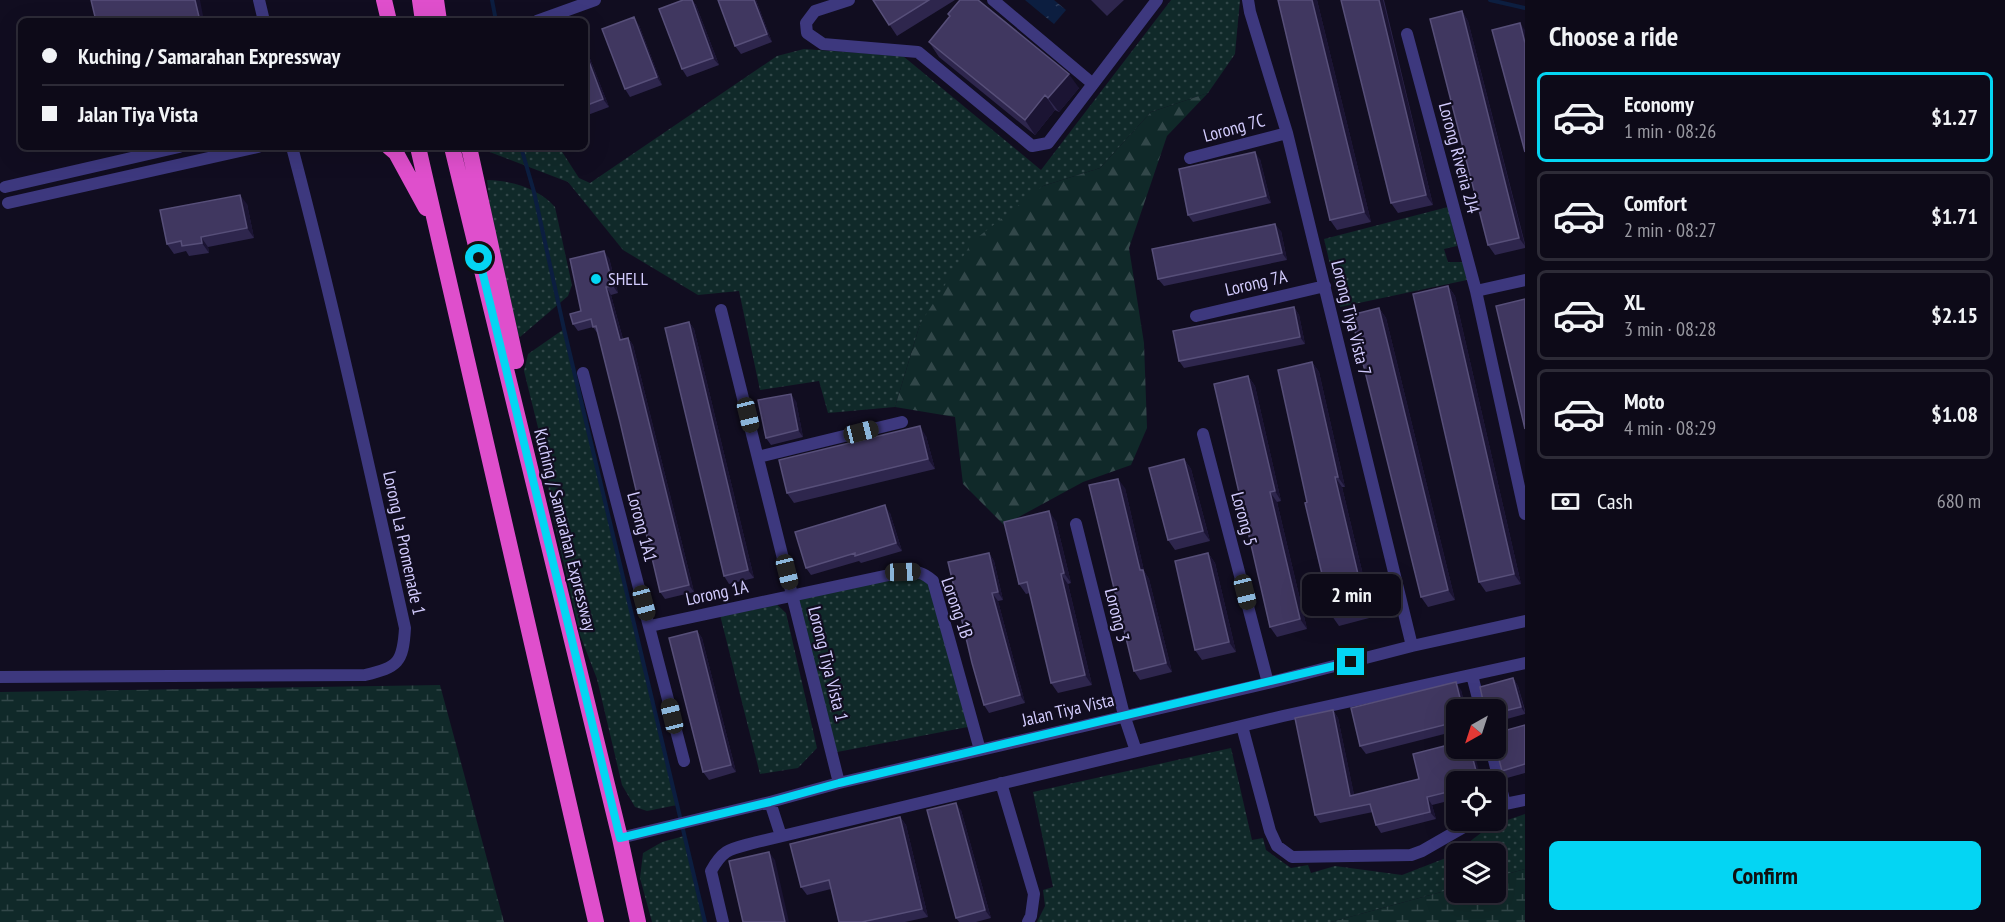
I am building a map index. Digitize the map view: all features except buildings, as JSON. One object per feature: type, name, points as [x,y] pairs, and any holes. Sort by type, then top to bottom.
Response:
[{"type":"highway","points":[[380,18],[382,0]]},
{"type":"highway","points":[[382,0],[388,18]]},
{"type":"highway","points":[[420,0],[423,18]]},
{"type":"highway","points":[[436,0],[439,18]]},
{"type":"highway","points":[[392,150],[437,230]]},
{"type":"highway","points":[[419,150],[596,922]]},
{"type":"highway","name":"Kuching / Samarahan Expressway","points":[[453,150],[620,838],[638,922]]},
{"type":"highway","points":[[469,150],[497,283],[543,475],[543,490],[538,501]]},
{"type":"street","points":[[260,0],[263,18]]},
{"type":"street","points":[[545,18],[595,0]]},
{"type":"street","points":[[849,0],[815,11],[806,23],[807,33],[823,44],[918,52],[1032,146],[1048,143],[1157,0]]},
{"type":"street","points":[[993,0],[1093,84]]},
{"type":"street","name":"Lorong Tiya Vista 7","points":[[1248,0],[1287,133],[1412,646]]},
{"type":"street","name":"Lorong Riveria 2J4","points":[[1407,34],[1476,291],[1525,514]]},
{"type":"street","name":"Lorong 7C","points":[[1190,158],[1287,133]]},
{"type":"street","points":[[2,186],[165,150]]},
{"type":"street","points":[[4,206],[245,150]]},
{"type":"street","name":"Lorong La Promenade 1","points":[[0,678],[365,675],[388,669],[403,652],[405,628],[314,231],[293,150]]},
{"type":"street","points":[[2,186],[9,192],[4,206]]},
{"type":"street","points":[[1476,291],[1525,280]]},
{"type":"street","name":"Lorong 7A","points":[[1196,316],[1325,286]]},
{"type":"street","name":"Lorong Tiya Vista 1","points":[[722,310],[839,783]]},
{"type":"street","name":"Lorong 1A1","points":[[583,373],[684,761]]},
{"type":"street","points":[[758,457],[903,422]]},
{"type":"street","name":"Lorong 5","points":[[1203,434],[1268,683]]},
{"type":"street","name":"Lorong 3","points":[[1076,524],[1124,715],[1136,751]]},
{"type":"street","name":"Lorong 1B","points":[[792,595],[903,572],[917,571],[926,574],[933,581],[980,750]]},
{"type":"street","name":"Lorong 1A","points":[[650,626],[792,595]]},
{"type":"street","name":"Jalan Tiya Vista","points":[[620,838],[839,783],[1525,621]]},
{"type":"street","points":[[723,922],[711,872],[717,860],[726,851],[1242,726],[1525,663]]},
{"type":"street","points":[[1472,675],[1478,699]]},
{"type":"street","points":[[1242,726],[1270,831],[1277,846],[1292,857],[1412,855],[1457,831]]},
{"type":"street","points":[[1001,783],[1034,894],[1028,922]]},
{"type":"street","points":[[1506,805],[1525,800]]},
{"type":"street","points":[[770,802],[782,836]]},
{"type":"green space","points":[[1171,0],[1240,0],[1235,54],[1208,93],[1151,112],[1100,168],[1043,186],[920,324],[895,407],[828,413],[819,381],[760,390],[739,291],[698,295],[623,250],[568,182],[487,150],[561,150],[579,178],[590,183],[777,56],[804,49],[903,56],[1041,170]]},
{"type":"green space","points":[[1208,93],[1167,136],[1129,248],[1144,343],[1147,428],[1131,465],[1083,482],[1004,525],[963,484],[955,417],[895,407],[920,324],[973,241],[1043,186],[1100,168],[1151,112]]},
{"type":"green space","points":[[487,180],[524,187],[541,195],[555,207],[572,285],[568,296],[520,337],[512,327],[495,252]]},
{"type":"green space","points":[[1448,207],[1457,246],[1444,249],[1448,262],[1463,262],[1467,280],[1340,307],[1324,239]]},
{"type":"green space","points":[[564,329],[677,805],[647,811],[635,807],[622,785],[597,679],[580,635],[549,499],[548,468],[524,371],[528,354]]},
{"type":"green space","points":[[926,574],[973,726],[832,753],[792,595]]},
{"type":"green space","points":[[772,600],[786,613],[817,748],[798,768],[760,774],[719,611]]},
{"type":"green space","points":[[440,685],[504,922],[0,922],[0,692]]},
{"type":"green space","points":[[1231,748],[1252,840],[1263,838],[1266,850],[1291,868],[1308,865],[1311,873],[1335,866],[1402,875],[1446,858],[1446,891],[1331,922],[1037,922],[1045,906],[1043,890],[1053,887],[1033,792]]},
{"type":"green space","points":[[1525,814],[1525,869],[1506,874],[1506,843],[1468,843],[1484,831],[1506,831],[1506,821]]},
{"type":"green space","points":[[684,836],[705,922],[652,922],[640,878],[643,853],[662,842]]},
{"type":"green space","points":[[1525,869],[1525,922],[1331,922],[1446,891],[1446,903],[1506,903],[1506,874]]},
{"type":"water","points":[[1025,0],[1054,0],[1066,10],[1054,24]]},
{"type":"waterway","points":[[492,0],[495,18]]},
{"type":"waterway","points":[[1490,0],[1525,8]]},
{"type":"waterway","points":[[522,150],[534,192],[564,329],[705,922]]},
{"type":"place","name":"SHELL","points":[[596,279]]},
{"type":"route","points":[[479,258],[620,838],[839,783],[1351,662]]}]
